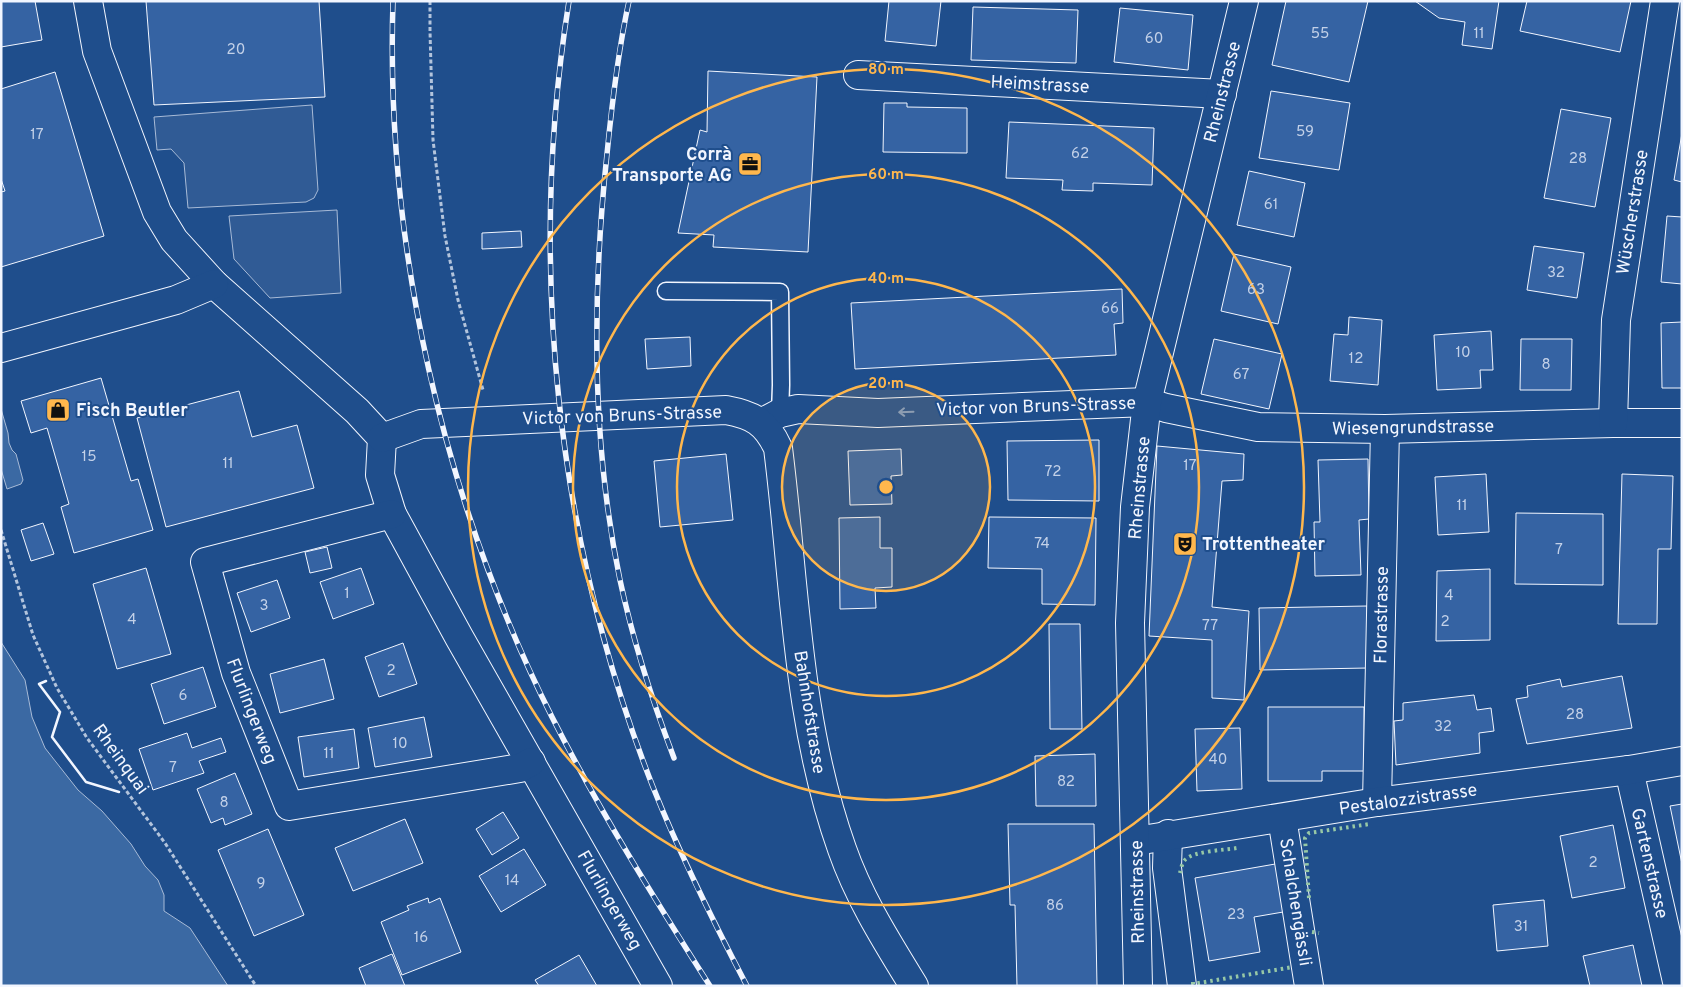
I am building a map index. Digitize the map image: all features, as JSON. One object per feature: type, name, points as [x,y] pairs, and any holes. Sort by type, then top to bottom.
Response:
[{"type":"street","points":[[88,1],[97,51],[157,212],[174,240],[214,284],[357,411],[382,438]]},
{"type":"street","name":"Rheinstrasse","points":[[1138,986],[1130,624],[1135,507],[1147,402],[1244,1]]},
{"type":"street","name":"Wüscherstrasse","points":[[1613,423],[1616,320],[1665,1]]},
{"type":"street","name":"Heimstrasse","points":[[858,75],[1222,94]]},
{"type":"street","points":[[1,348],[176,300],[214,284]]},
{"type":"street","name":"Wiesengrundstrasse","points":[[1147,402],[1166,408],[1258,426],[1385,429],[1682,423]]},
{"type":"street","name":"Victor von Bruns-Strasse","points":[[382,438],[421,424],[726,410],[771,418],[798,409],[878,413],[1147,402]]},
{"type":"street","name":"Bahnhofstrasse","points":[[771,418],[773,437],[778,448],[803,681],[813,743],[827,803],[842,851],[862,895],[882,934],[914,986]]},
{"type":"street","name":"Florastrasse","points":[[1378,802],[1385,429]]},
{"type":"street","name":"Flurlingerweg","points":[[382,438],[380,475],[392,514],[459,637],[658,986]]},
{"type":"street","name":"Flurlingerweg","points":[[392,514],[205,562],[236,673],[289,806],[520,768],[532,762]]},
{"type":"street","name":"Pestalozzistrasse","points":[[1136,840],[1378,802],[1629,770],[1682,761]]},
{"type":"street","name":"Gartenstrasse","points":[[1629,770],[1678,986]]},
{"type":"street","name":"Schalchengässli","points":[[1282,818],[1309,986]]},
{"type":"street","points":[[1168,834],[1167,868],[1182,986]]},
{"type":"lane","points":[[666,291],[780,292],[782,385],[771,418]]},
{"type":"path","points":[[430,1],[434,149],[456,291],[480,381]]},
{"type":"path","name":"Rheinquai","points":[[1,530],[34,635],[57,688],[87,738],[165,843],[256,986]]},
{"type":"shaded area","points":[[312,105],[318,190],[314,198],[306,202],[188,208],[184,163],[171,149],[157,150],[154,117]]},
{"type":"shaded area","points":[[337,210],[341,293],[270,298],[234,259],[229,216]]},
{"type":"shaded area","points":[[1,409],[9,443],[16,454],[23,480],[21,484],[7,489],[1,469]]},
{"type":"shaded area","points":[[1,642],[25,680],[32,717],[45,748],[78,790],[102,811],[131,844],[145,866],[158,880],[164,895],[164,911],[190,928],[228,986],[1,986]]},
{"type":"building","points":[[1,1],[35,1],[42,40],[1,47]]},
{"type":"building","points":[[146,1],[319,1],[325,97],[154,105]]},
{"type":"building","points":[[889,1],[941,1],[936,46],[885,41]]},
{"type":"building","points":[[1286,1],[1368,1],[1349,82],[1272,65]]},
{"type":"building","points":[[1415,1],[1499,1],[1492,49],[1462,45],[1465,22],[1439,18]]},
{"type":"building","points":[[1527,1],[1631,1],[1620,52],[1520,31]]},
{"type":"building","points":[[973,7],[1078,10],[1076,63],[971,60]]},
{"type":"building","points":[[1120,8],[1193,15],[1188,70],[1114,62]]},
{"type":"building","points":[[708,71],[817,77],[808,252],[713,247],[714,235],[678,233],[700,130],[707,132]]},
{"type":"building","points":[[55,72],[104,236],[1,267],[1,192],[5,191],[1,179],[1,89]]},
{"type":"building","points":[[1271,91],[1350,103],[1339,170],[1259,158]]},
{"type":"building","points":[[884,103],[907,103],[907,107],[967,108],[967,153],[883,152]]},
{"type":"building","points":[[1561,109],[1611,118],[1595,207],[1544,198]]},
{"type":"building","points":[[1009,122],[1154,128],[1152,185],[1093,183],[1093,191],[1062,190],[1063,180],[1006,178]]},
{"type":"building","points":[[1682,133],[1682,182],[1674,180]]},
{"type":"building","points":[[1249,171],[1305,183],[1294,237],[1237,225]]},
{"type":"building","points":[[1667,216],[1682,217],[1682,284],[1661,282]]},
{"type":"building","points":[[521,231],[522,247],[482,249],[482,233]]},
{"type":"building","points":[[1534,246],[1584,253],[1577,298],[1527,290]]},
{"type":"building","points":[[1234,254],[1291,267],[1278,324],[1221,311]]},
{"type":"building","points":[[1122,289],[1123,323],[1114,324],[1116,355],[855,369],[851,303]]},
{"type":"building","points":[[1349,317],[1382,320],[1378,385],[1330,381],[1334,334],[1348,335]]},
{"type":"building","points":[[1682,322],[1682,388],[1662,388],[1661,323]]},
{"type":"building","points":[[1491,331],[1493,370],[1480,370],[1481,388],[1437,390],[1434,335]]},
{"type":"building","points":[[690,337],[691,366],[647,369],[645,339]]},
{"type":"building","points":[[1214,339],[1282,354],[1269,409],[1201,394]]},
{"type":"building","points":[[1521,339],[1572,339],[1571,390],[1520,390]]},
{"type":"building","points":[[101,378],[131,481],[138,479],[153,530],[74,553],[61,507],[69,504],[47,428],[31,433],[21,401]]},
{"type":"building","points":[[239,391],[252,437],[297,425],[314,488],[166,527],[137,418]]},
{"type":"building","points":[[1099,440],[1099,501],[1008,500],[1007,441]]},
{"type":"building","name":"Trottentheater","points":[[1157,446],[1244,454],[1243,480],[1222,481],[1212,607],[1249,611],[1244,700],[1212,698],[1212,640],[1149,636]]},
{"type":"building","points":[[901,449],[902,475],[891,476],[892,504],[850,505],[848,451]]},
{"type":"building","points":[[726,454],[733,520],[660,527],[654,461]]},
{"type":"building","points":[[1368,459],[1369,519],[1359,520],[1361,575],[1315,576],[1314,522],[1320,522],[1318,460]]},
{"type":"building","points":[[1486,474],[1489,532],[1438,535],[1435,477]]},
{"type":"building","points":[[1622,474],[1673,476],[1671,549],[1658,549],[1657,624],[1618,624]]},
{"type":"building","points":[[1516,513],[1603,514],[1603,585],[1515,584]]},
{"type":"building","points":[[880,517],[880,548],[892,548],[892,587],[875,588],[876,608],[840,609],[839,518]]},
{"type":"building","points":[[989,517],[1096,518],[1095,605],[1042,604],[1042,569],[988,568]]},
{"type":"building","points":[[43,523],[54,554],[31,561],[21,530]]},
{"type":"building","points":[[327,547],[332,568],[310,573],[305,552]]},
{"type":"building","points":[[146,568],[171,654],[117,669],[93,584]]},
{"type":"building","points":[[361,568],[374,604],[333,619],[320,582]]},
{"type":"building","points":[[1490,569],[1490,640],[1436,641],[1437,571]]},
{"type":"building","points":[[277,580],[290,618],[251,632],[237,593]]},
{"type":"building","points":[[1367,606],[1368,668],[1260,670],[1259,608]]},
{"type":"building","points":[[1049,624],[1080,624],[1082,729],[1050,729]]},
{"type":"building","points":[[403,643],[417,684],[379,697],[365,657]]},
{"type":"building","points":[[324,659],[334,699],[280,713],[270,674]]},
{"type":"building","points":[[203,667],[216,707],[164,724],[151,684]]},
{"type":"building","points":[[1622,676],[1632,728],[1527,744],[1516,699],[1528,697],[1527,686],[1560,679],[1562,687]]},
{"type":"building","points":[[1474,695],[1477,710],[1491,708],[1494,731],[1479,733],[1480,753],[1396,765],[1394,721],[1403,720],[1403,703]]},
{"type":"building","points":[[1268,707],[1364,707],[1364,771],[1322,771],[1322,781],[1268,781]]},
{"type":"building","points":[[424,717],[432,757],[375,767],[368,728]]},
{"type":"building","points":[[1240,728],[1242,789],[1197,791],[1195,729]]},
{"type":"building","points":[[354,729],[359,768],[304,777],[298,737]]},
{"type":"building","points":[[187,733],[192,748],[221,738],[226,752],[199,761],[204,773],[153,790],[139,749]]},
{"type":"building","points":[[1095,754],[1096,806],[1036,806],[1035,756]]},
{"type":"building","points":[[235,773],[252,814],[225,825],[223,818],[211,823],[197,789]]},
{"type":"building","points":[[1682,804],[1682,864],[1670,806]]},
{"type":"building","points":[[503,812],[519,838],[492,855],[476,829]]},
{"type":"building","points":[[405,819],[423,863],[353,891],[335,848]]},
{"type":"building","points":[[1008,824],[1094,824],[1097,986],[1017,986],[1015,905],[1010,905]]},
{"type":"building","points":[[1613,825],[1625,888],[1572,898],[1560,836]]},
{"type":"building","points":[[268,829],[304,915],[254,936],[218,850]]},
{"type":"building","points":[[524,849],[546,885],[501,912],[479,876]]},
{"type":"building","points":[[1281,863],[1289,911],[1254,917],[1260,952],[1209,961],[1195,878]]},
{"type":"building","points":[[428,898],[429,903],[440,898],[461,952],[402,975],[381,922],[409,910],[407,906]]},
{"type":"building","points":[[1544,900],[1548,946],[1497,951],[1493,905]]},
{"type":"building","points":[[1633,945],[1642,986],[1590,986],[1583,956]]},
{"type":"building","points":[[392,954],[405,986],[366,986],[359,968]]},
{"type":"building","points":[[579,955],[597,986],[539,986],[535,980]]},
{"type":"railway","points":[[393,1],[393,93],[399,185],[411,277],[429,369],[452,459],[480,548],[514,634],[570,752],[668,920],[710,986]]},
{"type":"railway","points":[[569,1],[557,100],[551,200],[552,300],[559,400],[573,499],[593,597],[620,693],[653,787],[697,888],[747,986]]},
{"type":"railway","points":[[629,1],[616,77],[602,207],[597,314],[599,421],[610,528],[620,580],[644,670],[674,758]]},
{"type":"hedge","points":[[1309,898],[1305,838],[1309,833],[1370,824]]},
{"type":"hedge","points":[[1180,873],[1184,862],[1190,856],[1237,848]]},
{"type":"hedge","points":[[1312,932],[1319,933]]},
{"type":"hedge","points":[[1193,982],[1193,984],[1293,967]]},
{"type":"wall","points":[[46,681],[39,684],[60,712],[52,737],[86,782],[119,792]]},
{"type":"place","name":"Corrà Transporte AG","points":[[750,164]]},
{"type":"place","name":"Fisch Beutler","points":[[58,410]]},
{"type":"place","name":"Trottentheater","points":[[1185,544]]}]
